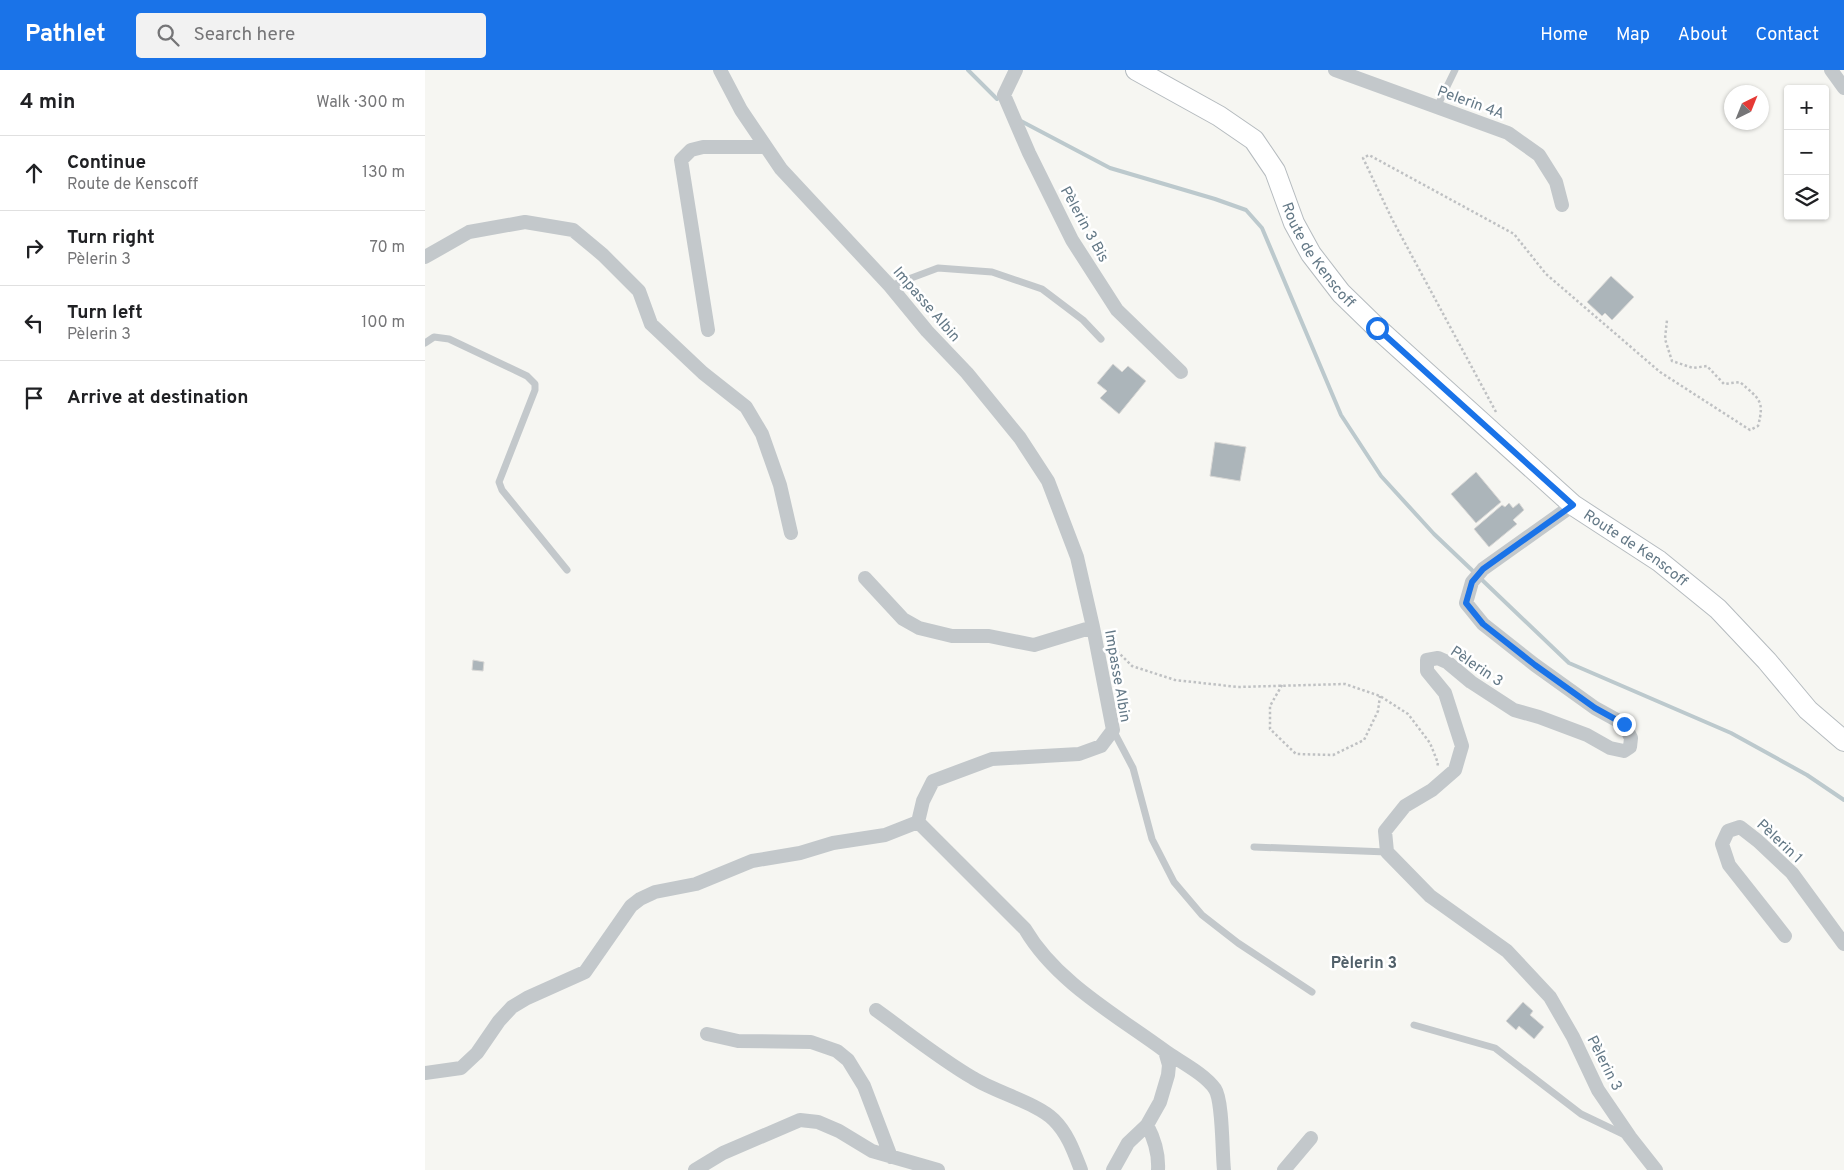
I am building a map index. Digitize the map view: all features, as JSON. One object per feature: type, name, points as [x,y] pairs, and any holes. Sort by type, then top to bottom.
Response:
[{"type":"main road","name":"Route de Kenscoff","points":[[1136,70],[1219,116],[1254,140],[1275,171],[1294,223],[1311,254],[1341,293],[1377,328],[1573,505],[1659,561],[1718,609],[1767,661],[1808,710],[1844,741]]},
{"type":"street","name":"Impasse Albin","points":[[719,70],[741,110],[787,176],[890,286],[927,331],[967,373],[1020,438],[1048,481],[1077,557],[1113,730],[1101,746],[1079,754],[992,759],[933,781],[923,801],[918,822]]},
{"type":"street","name":"Pèlerin 3 Bis","points":[[1016,70],[1004,95],[1029,153],[1073,240],[1117,310],[1181,372]]},
{"type":"street","name":"Pelerin 4A","points":[[1335,70],[1508,133],[1539,156],[1556,182],[1562,205]]},
{"type":"street","points":[[1831,70],[1844,88]]},
{"type":"street","points":[[708,330],[681,160],[691,150],[703,147],[766,147]]},
{"type":"street","points":[[425,257],[469,232],[478,230],[525,222],[573,230],[603,255],[639,291],[651,324],[703,373],[746,407],[762,434],[780,485],[791,533]]},
{"type":"street","name":"Pèlerin 3","points":[[1573,505],[1483,569],[1472,582],[1466,603],[1483,624],[1565,687],[1595,708],[1624,724],[1631,738],[1630,747],[1624,751],[1610,748],[1587,735],[1514,710],[1471,682],[1447,662],[1438,658],[1427,660],[1427,671],[1445,693],[1462,746],[1455,770],[1432,790],[1405,806],[1385,832],[1387,852],[1430,896],[1507,951],[1550,997],[1573,1037],[1598,1090],[1630,1137],[1657,1170]]},
{"type":"street","points":[[865,578],[903,619],[919,628],[952,636],[989,636],[1034,645],[1093,627]]},
{"type":"street","points":[[425,1073],[461,1068],[477,1053],[499,1021],[512,1007],[527,998],[585,972],[631,906],[640,899],[655,892],[696,884],[751,861],[800,853],[833,843],[885,835],[918,822],[1025,929],[1036,948],[1057,970],[1092,998],[1209,1082],[1216,1091],[1220,1109],[1224,1170]]},
{"type":"street","name":"Pèlerin 1","points":[[1785,936],[1729,865],[1722,844],[1728,831],[1740,827],[1792,873],[1844,944]]},
{"type":"street","points":[[876,1010],[974,1079],[1039,1109],[1052,1118],[1069,1139],[1081,1170]]},
{"type":"street","points":[[707,1034],[737,1041],[811,1042],[837,1051],[848,1060],[864,1086],[891,1156]]},
{"type":"street","points":[[1113,1170],[1128,1143],[1147,1125],[1160,1102],[1169,1065],[1165,1051]]},
{"type":"street","points":[[695,1170],[723,1153],[800,1120],[818,1122],[839,1131],[872,1151],[938,1170]]},
{"type":"street","points":[[1147,1125],[1155,1139],[1159,1160],[1158,1170]]},
{"type":"street","points":[[1284,1170],[1311,1138]]},
{"type":"lane","points":[[1437,107],[1455,70]]},
{"type":"lane","points":[[890,286],[938,268],[992,272],[1042,289],[1083,320],[1101,339]]},
{"type":"lane","points":[[425,343],[434,337],[449,339],[527,376],[535,384],[535,390],[499,482],[502,490],[567,570]]},
{"type":"lane","points":[[1113,730],[1133,768],[1152,839],[1174,882],[1202,916],[1238,943],[1312,992]]},
{"type":"lane","points":[[1254,847],[1387,852]]},
{"type":"lane","points":[[1414,1025],[1495,1048],[1581,1114],[1630,1137]]},
{"type":"path","points":[[1497,413],[1392,218],[1363,158],[1369,155],[1395,168],[1514,234],[1546,274],[1660,372],[1750,430],[1758,426],[1762,407],[1757,397],[1740,382],[1724,384],[1707,366],[1693,368],[1672,360],[1665,339],[1667,320]]},
{"type":"path","points":[[1093,627],[1132,666],[1175,680],[1238,687],[1345,684],[1380,696],[1408,714],[1430,743],[1439,763],[1432,790]]},
{"type":"path","points":[[1282,685],[1270,706],[1269,729],[1296,754],[1333,755],[1364,740],[1378,711],[1380,696]]},
{"type":"building","points":[[1611,276],[1634,297],[1612,320],[1605,313],[1602,316],[1587,302]]},
{"type":"building","points":[[1113,364],[1122,372],[1128,366],[1146,381],[1119,414],[1100,398],[1107,391],[1097,383]]},
{"type":"building","points":[[1215,442],[1246,447],[1240,481],[1210,476]]},
{"type":"building","points":[[1476,472],[1501,502],[1476,523],[1451,494]]},
{"type":"building","points":[[1509,503],[1513,508],[1519,503],[1524,510],[1513,520],[1517,524],[1489,547],[1474,529],[1502,505],[1505,507]]},
{"type":"building","points":[[473,660],[484,662],[483,671],[472,670]]},
{"type":"building","points":[[1523,1002],[1533,1011],[1530,1015],[1544,1027],[1534,1039],[1519,1026],[1516,1030],[1506,1021]]},
{"type":"waterway","points":[[968,70],[997,99]]},
{"type":"waterway","points":[[1019,120],[1110,168],[1246,210],[1262,228],[1341,415],[1381,476],[1434,534],[1475,573]]},
{"type":"waterway","points":[[1480,578],[1569,663],[1731,733],[1807,775],[1844,800]]},
{"type":"district","name":"Pèlerin 3","points":[[1364,962]]},
{"type":"route","points":[[1377,328],[1428,372],[1573,505],[1483,569],[1472,582],[1466,603],[1483,624],[1535,665],[1595,708],[1624,724]]}]
